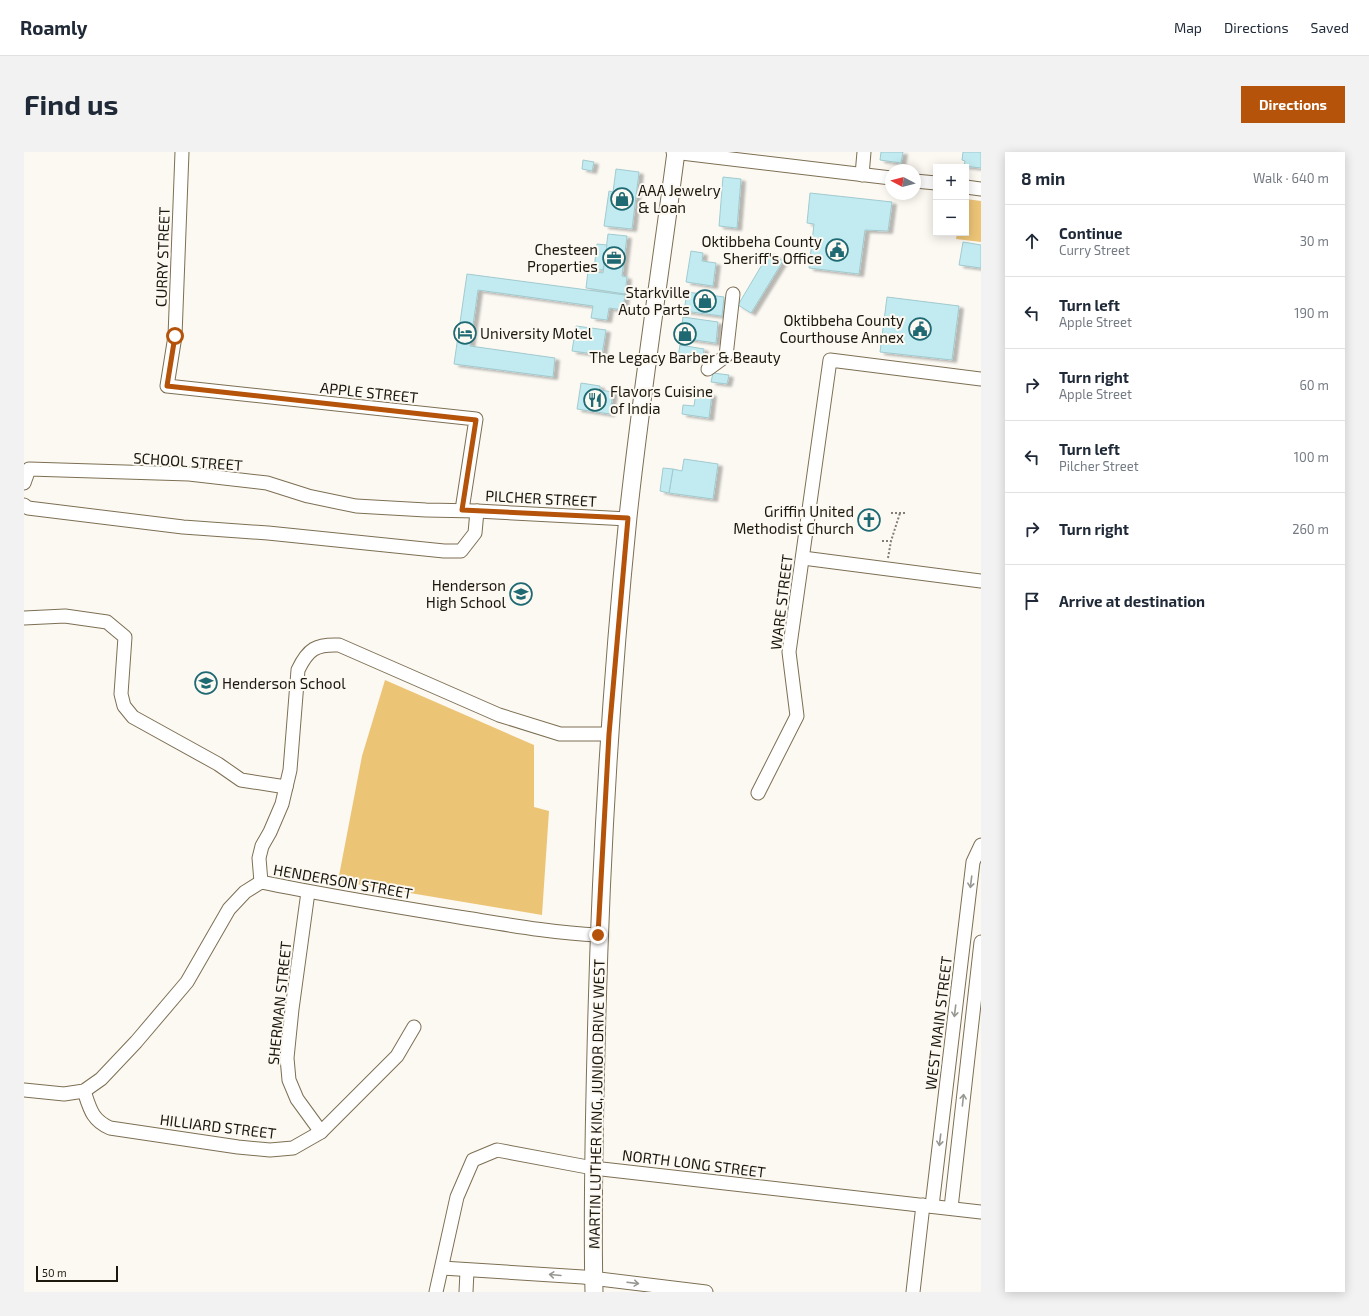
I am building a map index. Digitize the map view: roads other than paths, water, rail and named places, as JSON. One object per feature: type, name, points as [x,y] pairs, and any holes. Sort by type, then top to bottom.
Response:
[{"type":"main road","name":"MARTIN LUTHER KING, JUNIOR DRIVE WEST","points":[[594,1285],[593,1168],[598,935],[609,734],[628,518],[636,447],[676,152]]},
{"type":"street","name":"CURRY STREET","points":[[167,386],[175,336],[182,152]]},
{"type":"street","points":[[673,152],[885,177]]},
{"type":"street","points":[[862,175],[864,152]]},
{"type":"street","points":[[921,182],[933,184]]},
{"type":"street","points":[[969,187],[981,189]]},
{"type":"street","points":[[708,369],[726,356],[733,294]]},
{"type":"street","name":"WARE STREET","points":[[758,793],[797,716],[788,652],[803,558],[830,360],[981,379]]},
{"type":"street","name":"APPLE STREET","points":[[167,386],[476,420],[462,510]]},
{"type":"street","name":"SCHOOL STREET","points":[[24,483],[30,469],[188,474],[267,483],[308,496],[356,506]]},
{"type":"street","points":[[24,504],[28,508],[183,527],[268,532],[444,551],[461,550],[475,533],[477,511]]},
{"type":"street","name":"PILCHER STREET","points":[[356,506],[628,518]]},
{"type":"street","points":[[803,558],[981,581]]},
{"type":"street","points":[[24,618],[65,616],[107,622],[125,637],[121,694],[124,706],[133,717],[218,764],[241,780],[286,787]]},
{"type":"street","points":[[261,882],[259,858],[262,846],[270,832],[282,804],[290,770],[298,670],[304,657],[313,649],[324,644],[339,645],[499,715],[560,734],[609,734]]},
{"type":"street","name":"WEST MAIN STREET","points":[[913,1292],[981,844]]},
{"type":"street","name":"HENDERSON STREET","points":[[84,1091],[101,1079],[136,1042],[187,982],[229,909],[245,892],[261,882],[308,892],[505,924],[598,935]]},
{"type":"street","name":"SHERMAN STREET","points":[[308,892],[287,1058],[289,1080],[297,1099],[320,1132]]},
{"type":"street","points":[[951,1208],[981,942]]},
{"type":"street","name":"HILLIARD STREET","points":[[84,1091],[91,1112],[100,1124],[110,1128],[238,1147],[270,1150],[293,1148],[320,1132],[397,1056],[414,1027]]},
{"type":"street","points":[[24,1090],[64,1094],[84,1091]]},
{"type":"street","name":"NORTH LONG STREET","points":[[436,1292],[457,1197],[473,1160],[497,1150],[593,1168],[981,1212]]},
{"type":"street","points":[[442,1268],[467,1271],[528,1273],[594,1285],[706,1292]]},
{"type":"street","points":[[466,1292],[467,1271]]},
{"type":"place","name":"AAA Jewelry & Loan","points":[[622,199]]},
{"type":"place","name":"Oktibbeha County Sheriff's Office","points":[[837,250]]},
{"type":"place","name":"Chesteen Properties","points":[[614,258]]},
{"type":"place","name":"Starkville Auto Parts","points":[[705,301]]},
{"type":"place","name":"Oktibbeha County Courthouse Annex","points":[[920,329]]},
{"type":"place","name":"University Motel","points":[[465,333]]},
{"type":"place","name":"The Legacy Barber & Beauty","points":[[685,334]]},
{"type":"place","name":"Flavors Cuisine of India","points":[[595,400]]},
{"type":"place","name":"Griffin United Methodist Church","points":[[869,520]]},
{"type":"place","name":"Henderson High School","points":[[521,594]]},
{"type":"place","name":"Henderson School","points":[[206,683]]}]
